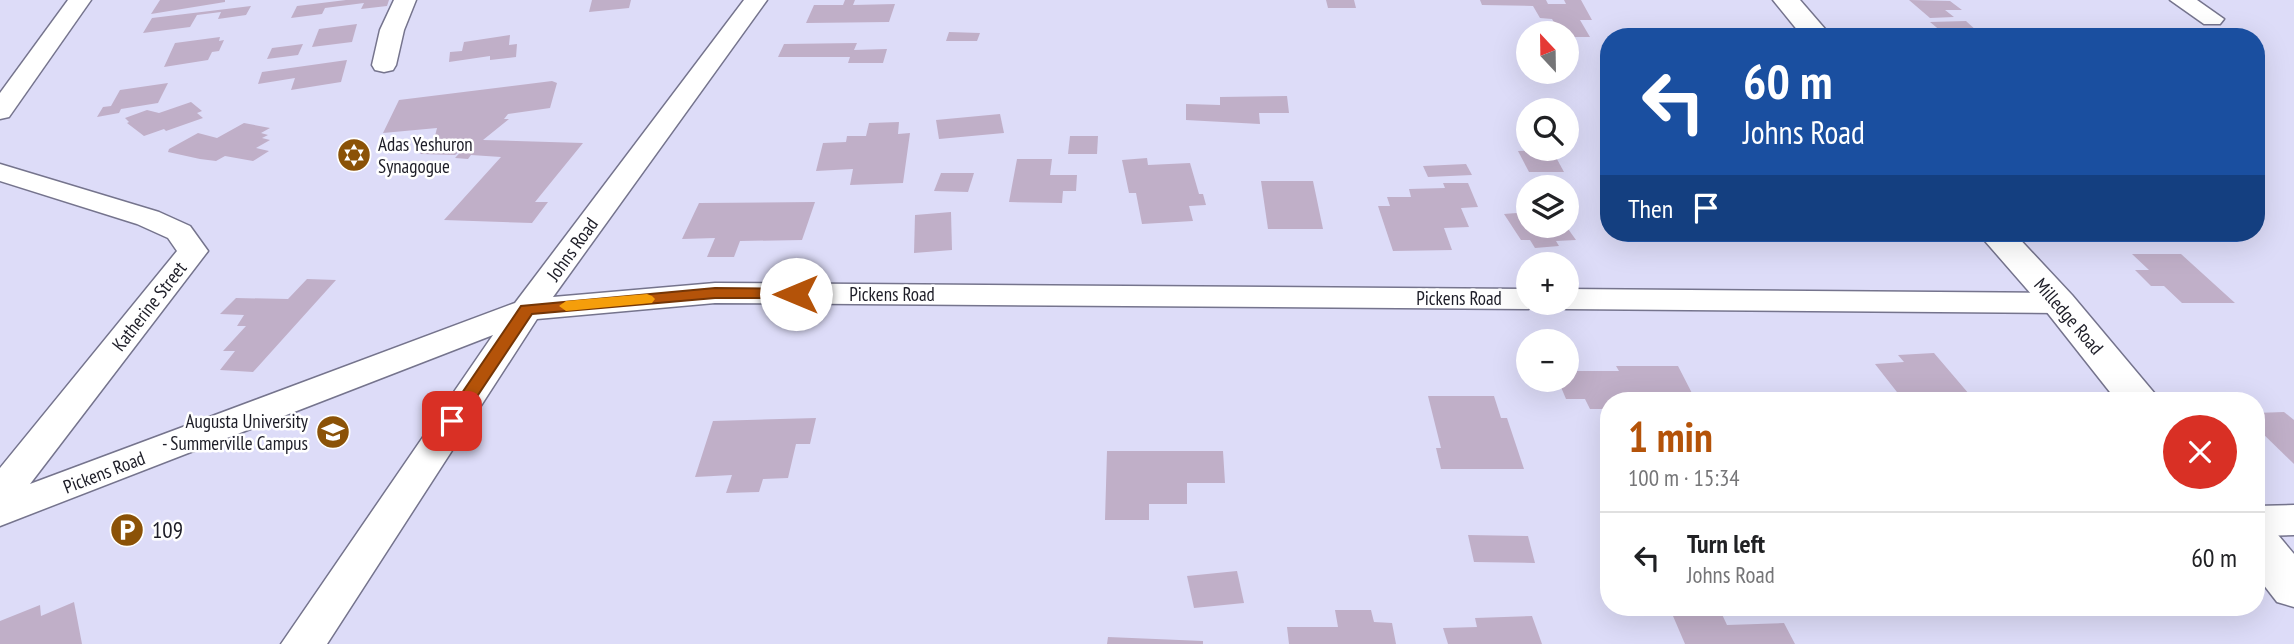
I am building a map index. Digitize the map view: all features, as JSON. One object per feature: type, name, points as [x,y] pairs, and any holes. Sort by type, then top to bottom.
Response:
[{"type":"street","points":[[0,111],[80,0]]},
{"type":"street","points":[[384,65],[392,30],[405,0]]},
{"type":"street","name":"Johns Road","points":[[303,644],[527,310],[756,0]]},
{"type":"street","points":[[1786,0],[1810,28]]},
{"type":"street","points":[[2181,0],[2212,19]]},
{"type":"street","name":"Katherine Street","points":[[0,172],[148,218],[179,232],[193,251],[0,495]]},
{"type":"street","name":"Milledge Road","points":[[2003,242],[2059,303],[2133,392]]},
{"type":"street","name":"Pickens Road","points":[[0,511],[527,310],[715,293],[1516,299]]},
{"type":"street","points":[[1579,299],[2059,303]]},
{"type":"street","points":[[2265,521],[2294,520]]},
{"type":"street","points":[[2265,552],[2294,588]]},
{"type":"building","points":[[160,0],[225,0],[225,2],[151,14]]},
{"type":"building","points":[[346,0],[389,0],[387,6],[361,9],[364,3],[325,8],[322,14],[291,18],[297,6]]},
{"type":"building","points":[[592,0],[631,0],[629,8],[589,12]]},
{"type":"building","points":[[845,0],[855,0],[853,5],[895,4],[889,22],[806,23],[814,5],[843,5]]},
{"type":"building","points":[[1326,0],[1354,0],[1356,8],[1328,8]]},
{"type":"building","points":[[1480,0],[1546,0],[1548,4],[1566,4],[1564,0],[1581,0],[1592,20],[1580,20],[1590,37],[1579,37],[1579,21],[1540,18],[1533,6],[1482,5]]},
{"type":"building","points":[[1909,0],[1950,1],[1962,10],[1945,10],[1954,17],[1930,18]]},
{"type":"building","points":[[251,6],[246,15],[218,19],[221,12],[197,15],[190,27],[143,33],[152,18]]},
{"type":"building","points":[[1966,21],[1974,28],[1937,28],[1930,22]]},
{"type":"building","points":[[357,24],[352,42],[312,47],[319,29]]},
{"type":"building","points":[[949,32],[980,33],[977,41],[946,41]]},
{"type":"building","points":[[510,35],[509,45],[517,44],[516,57],[490,60],[490,56],[449,62],[450,52],[462,51],[464,42]]},
{"type":"building","points":[[220,37],[219,41],[224,40],[219,51],[212,52],[208,60],[164,67],[175,43]]},
{"type":"building","points":[[857,43],[854,50],[887,49],[883,63],[848,63],[850,57],[778,57],[784,44]]},
{"type":"building","points":[[303,44],[298,55],[267,59],[272,48]]},
{"type":"building","points":[[347,60],[341,82],[291,90],[295,78],[258,84],[262,72]]},
{"type":"building","points":[[552,81],[557,83],[550,108],[508,114],[504,119],[509,119],[483,140],[583,143],[535,202],[548,202],[532,223],[444,220],[501,157],[471,155],[468,159],[455,158],[466,146],[455,155],[420,154],[434,140],[437,128],[383,133],[399,100]]},
{"type":"building","points":[[168,83],[158,103],[121,109],[119,113],[97,117],[103,107],[111,106],[120,90]]},
{"type":"building","points":[[1287,96],[1289,113],[1259,113],[1260,124],[1186,120],[1186,104],[1220,105],[1220,97]]},
{"type":"building","points":[[191,102],[202,111],[197,113],[203,118],[166,131],[164,129],[144,136],[127,123],[129,122],[125,118],[147,110],[159,113]]},
{"type":"building","points":[[1000,114],[1004,133],[939,139],[936,120]]},
{"type":"building","points":[[899,122],[898,134],[910,133],[903,183],[850,185],[853,169],[816,171],[823,143],[846,142],[847,136],[866,136],[869,123]]},
{"type":"building","points":[[244,123],[270,128],[261,133],[268,135],[262,138],[270,140],[256,148],[269,151],[253,161],[225,156],[216,161],[168,152],[198,133],[217,138]]},
{"type":"building","points":[[1070,136],[1098,136],[1097,154],[1068,154]]},
{"type":"building","points":[[1147,158],[1148,165],[1190,163],[1199,194],[1203,194],[1206,205],[1189,206],[1193,221],[1142,224],[1136,193],[1129,193],[1122,160]]},
{"type":"building","points":[[1017,159],[1052,159],[1050,175],[1077,175],[1076,191],[1063,191],[1062,203],[1009,202]]},
{"type":"building","points":[[1523,161],[1558,161],[1564,172],[1529,172]]},
{"type":"building","points":[[1466,164],[1472,175],[1428,177],[1423,166]]},
{"type":"building","points":[[941,173],[974,173],[968,192],[934,191]]},
{"type":"building","points":[[1261,181],[1313,181],[1323,229],[1268,229]]},
{"type":"building","points":[[1443,183],[1468,183],[1478,207],[1461,208],[1469,227],[1444,228],[1452,250],[1393,251],[1378,206],[1390,206],[1387,197],[1411,197],[1409,189],[1445,188]]},
{"type":"building","points":[[815,202],[802,240],[740,241],[734,257],[707,257],[715,238],[682,239],[699,203]]},
{"type":"building","points":[[951,212],[952,250],[914,253],[915,215]]},
{"type":"building","points":[[1516,213],[1516,232],[1504,214]]},
{"type":"building","points":[[1520,238],[1576,240],[1556,241],[1559,246],[1535,248],[1530,240]]},
{"type":"building","points":[[2132,254],[2181,254],[2235,303],[2182,303],[2164,286],[2151,286],[2135,270],[2149,270]]},
{"type":"building","points":[[307,279],[336,280],[253,372],[220,370],[235,351],[223,351],[246,326],[237,326],[244,315],[220,314],[236,298],[288,299]]},
{"type":"building","points":[[1934,353],[1967,392],[1897,392],[1875,364],[1904,362],[1898,355]]},
{"type":"building","points":[[1616,366],[1678,366],[1691,392],[1600,392],[1600,409],[1590,409],[1585,399],[1566,399],[1563,392],[1579,392],[1579,371],[1619,371]]},
{"type":"building","points":[[1428,396],[1494,396],[1501,418],[1507,418],[1524,469],[1441,469],[1436,448],[1441,448]]},
{"type":"building","points":[[2284,412],[2294,420],[2294,464],[2265,436],[2265,413]]},
{"type":"building","points":[[816,418],[810,444],[796,444],[788,478],[763,479],[759,492],[726,493],[732,475],[695,477],[713,421]]},
{"type":"building","points":[[1107,451],[1223,451],[1225,483],[1187,483],[1187,504],[1149,504],[1149,520],[1105,520]]},
{"type":"building","points":[[1468,535],[1528,536],[1535,563],[1474,562]]},
{"type":"building","points":[[1237,571],[1244,603],[1194,608],[1187,576]]},
{"type":"building","points":[[74,602],[82,644],[0,644],[0,621],[40,605],[41,616]]},
{"type":"building","points":[[1335,610],[1371,610],[1374,622],[1392,623],[1396,644],[1289,644],[1287,627],[1338,627]]},
{"type":"building","points":[[1532,616],[1542,644],[1448,644],[1443,628],[1477,627],[1475,618]]},
{"type":"building","points":[[1673,616],[1723,616],[1727,625],[1784,623],[1795,644],[1685,644]]},
{"type":"building","points":[[1108,637],[1203,641],[1203,644],[1107,644]]},
{"type":"slow traffic","points":[[566,306],[647,299]]},
{"type":"place","name":"Adas Yeshuron Synagogue","points":[[354,155]]},
{"type":"place","name":"Augusta University - Summerville Campus","points":[[333,432]]},
{"type":"place","name":"109","points":[[127,530]]},
{"type":"route","points":[[452,421],[527,310],[715,293],[796,294]]}]
